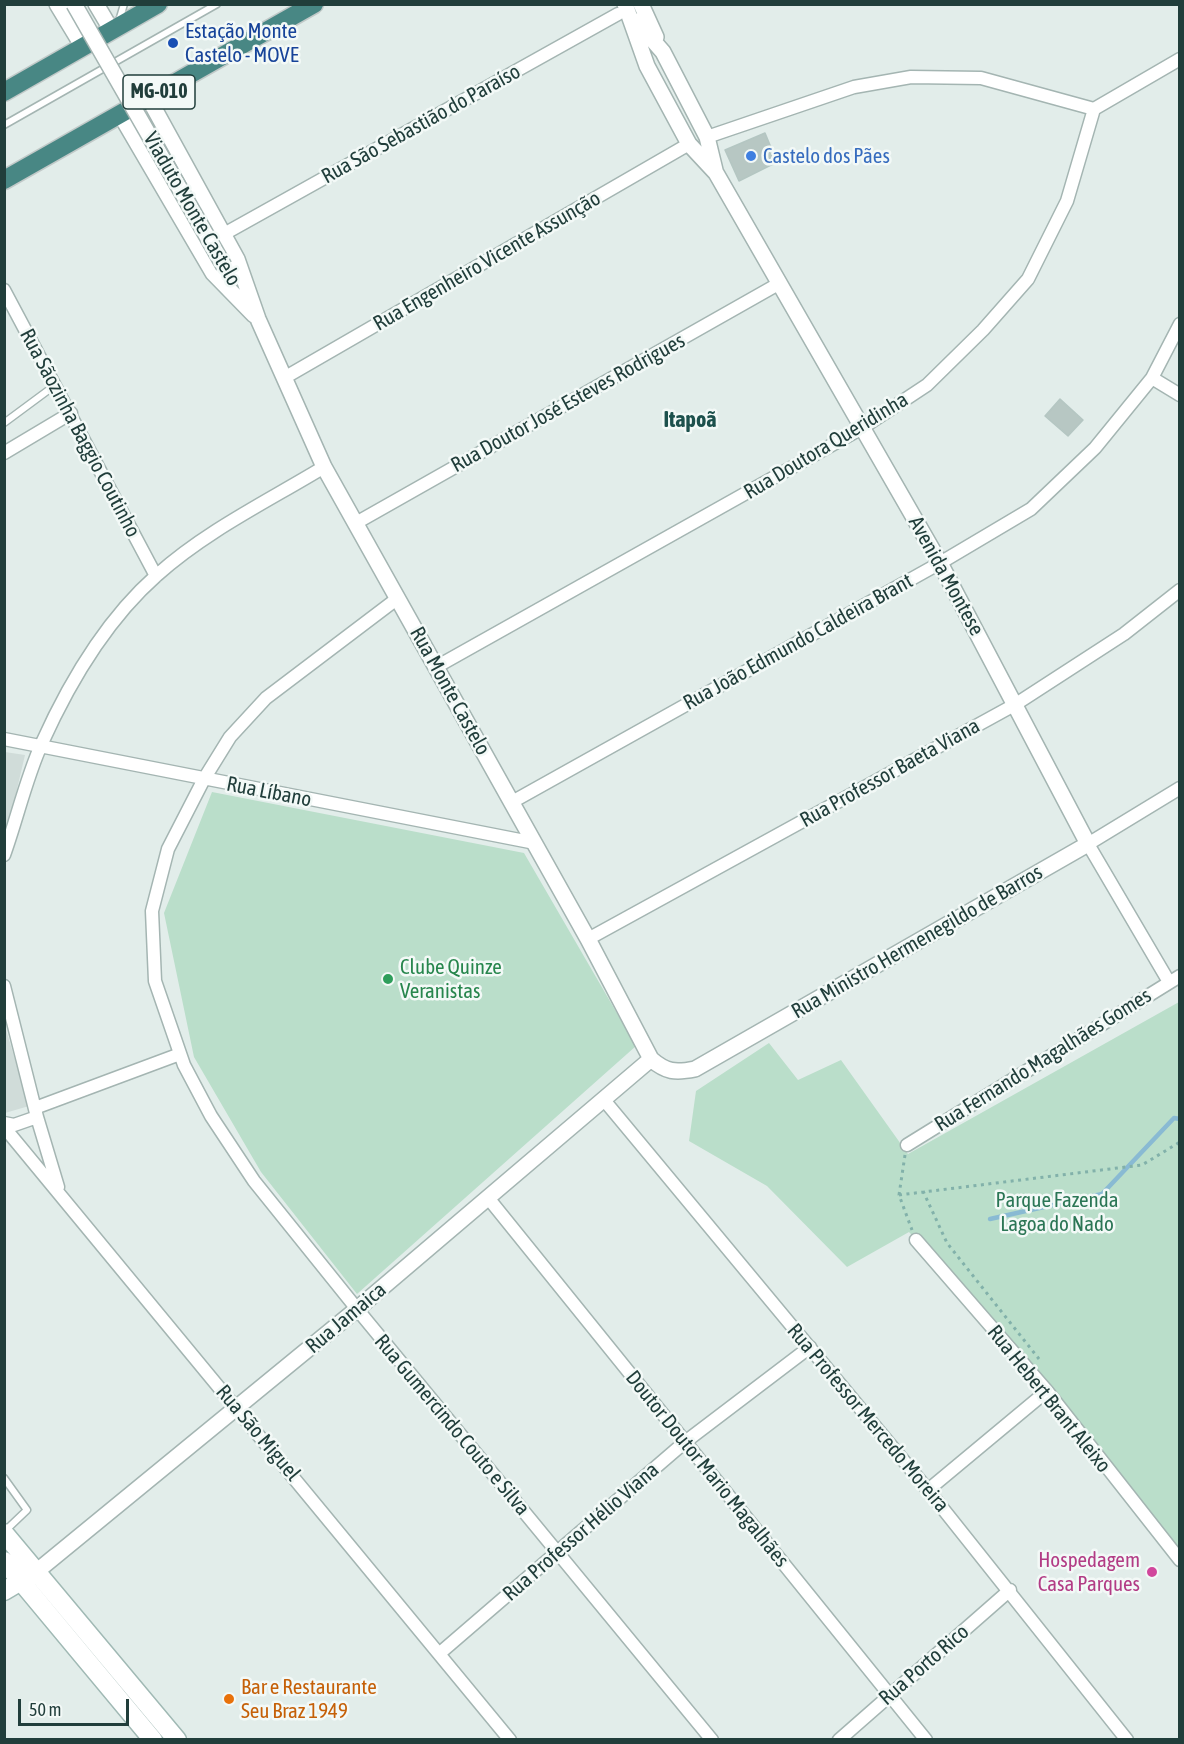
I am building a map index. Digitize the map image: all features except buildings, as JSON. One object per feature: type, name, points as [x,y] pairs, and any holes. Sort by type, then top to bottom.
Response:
[{"type":"highway","points":[[4,92],[158,4]]},
{"type":"highway","name":"MG-010","points":[[4,180],[314,4]]},
{"type":"main road","points":[[6,1530],[29,1577],[153,1740]]},
{"type":"main road","points":[[4,1561],[29,1577],[177,1740]]},
{"type":"main road","points":[[4,1591],[29,1577]]},
{"type":"street","points":[[57,4],[82,47]]},
{"type":"street","name":"Viaduto Monte Castelo","points":[[74,4],[224,266],[258,319]]},
{"type":"street","points":[[96,4],[115,29]]},
{"type":"street","name":"Avenida Montese","points":[[626,8],[663,52],[707,137],[716,173]]},
{"type":"street","name":"Avenida Montese","points":[[626,8],[647,66],[689,144],[716,173],[780,283],[940,563],[1088,844],[1174,979]]},
{"type":"street","name":"Rua São Sebastião do Paraíso","points":[[224,234],[626,8]]},
{"type":"street","points":[[707,137],[855,87],[911,77],[981,78],[1094,109],[1179,59]]},
{"type":"street","name":"Rua Monte Castelo","points":[[148,99],[237,259],[258,319],[324,467],[535,843],[651,1059]]},
{"type":"street","name":"Rua Doutora Queridinha","points":[[436,667],[862,428],[927,385],[982,330],[1028,279],[1067,201],[1094,109]]},
{"type":"street","name":"Rua Monte Castelo","points":[[120,114],[213,273],[258,319]]},
{"type":"street","name":"Rua Engenheiro Vicente Assunção","points":[[284,378],[689,144]]},
{"type":"street","name":"Rua Doutor José Esteves Rodrigues","points":[[356,523],[780,283]]},
{"type":"street","name":"Rua Sãozinha Baggio Coutinho","points":[[4,290],[156,576]]},
{"type":"street","name":"Rua João Edmundo Caldeira Brant","points":[[512,802],[940,563],[1031,509],[1095,448],[1152,378],[1179,324]]},
{"type":"street","points":[[1152,378],[1179,395]]},
{"type":"street","points":[[4,453],[71,413]]},
{"type":"street","points":[[4,855],[41,744],[92,651],[156,576],[199,543],[324,467]]},
{"type":"street","name":"Rua Professor Baeta Viana","points":[[588,939],[1016,704],[1124,634],[1179,590]]},
{"type":"street","name":"Rua Gumercindo Couto e Silva","points":[[398,598],[266,698],[230,737],[204,779],[168,849],[152,911],[155,981],[180,1054],[212,1116],[254,1181],[712,1740]]},
{"type":"street","name":"Rua Líbano","points":[[4,739],[41,744],[204,779],[535,843]]},
{"type":"street","name":"Rua Ministro Hermenegildo de Barros","points":[[651,1059],[663,1070],[678,1073],[695,1069],[1088,844],[1179,788]]},
{"type":"street","name":"Rua Fernando Magalhães Gomes","points":[[907,1145],[1174,979]]},
{"type":"street","points":[[4,986],[8,1022],[62,1197]]},
{"type":"street","points":[[4,1125],[14,1125],[36,1112],[180,1054]]},
{"type":"street","name":"Rua Jamaica","points":[[29,1577],[357,1309],[651,1059]]},
{"type":"street","name":"Rua Professor Mercedo Moreira","points":[[604,1100],[1010,1590],[1127,1740]]},
{"type":"street","name":"Rua São Miguel","points":[[4,1125],[510,1740]]},
{"type":"street","name":"Doutor Doutor Mario Magalhães","points":[[489,1199],[926,1740]]},
{"type":"street","name":"Rua Hebert Brant Aleixo","points":[[916,1240],[1047,1391],[1179,1560]]},
{"type":"street","name":"Rua Professor Hélio Viana","points":[[440,1653],[685,1442],[810,1347]]},
{"type":"street","points":[[928,1490],[1047,1391]]},
{"type":"street","name":"Rua Porto Rico","points":[[838,1740],[1010,1590]]},
{"type":"lane","points":[[115,29],[124,4]]},
{"type":"lane","points":[[4,125],[217,4]]},
{"type":"lane","points":[[4,423],[55,385]]},
{"type":"lane","points":[[4,1478],[27,1506],[27,1510],[6,1530]]},
{"type":"lane","points":[[4,1520],[6,1530]]},
{"type":"path","points":[[899,1195],[1142,1165],[1179,1142]]},
{"type":"path","points":[[907,1145],[899,1195],[916,1240]]},
{"type":"path","points":[[923,1191],[947,1243],[1041,1362]]},
{"type":"shaded area","points":[[5,752],[25,755],[5,840]]},
{"type":"shaded area","points":[[4,1023],[29,1106],[5,1113],[4,1113]]},
{"type":"green space","name":"Clube Quinze Veranistas","points":[[212,792],[524,853],[636,1046],[357,1294],[261,1172],[194,1057],[164,913]]},
{"type":"green space","name":"Parque Fazenda Lagoa do Nado","points":[[1179,1002],[1179,1549],[1051,1388],[909,1232],[847,1267],[767,1186],[689,1141],[696,1091],[769,1043],[798,1080],[841,1060],[908,1154]]},
{"type":"waterway","points":[[990,1219],[1102,1194],[1174,1118],[1180,1119]]},
{"type":"place","name":"Estação Monte Castelo - MOVE","points":[[173,43]]},
{"type":"place","name":"Castelo dos Pães","points":[[751,156]]},
{"type":"place","name":"Clube Quinze Veranistas","points":[[388,979]]},
{"type":"place","name":"Hospedagem Casa Parques","points":[[1152,1572]]},
{"type":"place","name":"Bar e Restaurante Seu Braz 1949","points":[[229,1699]]},
{"type":"district","name":"Itapoã","points":[[690,420]]}]
